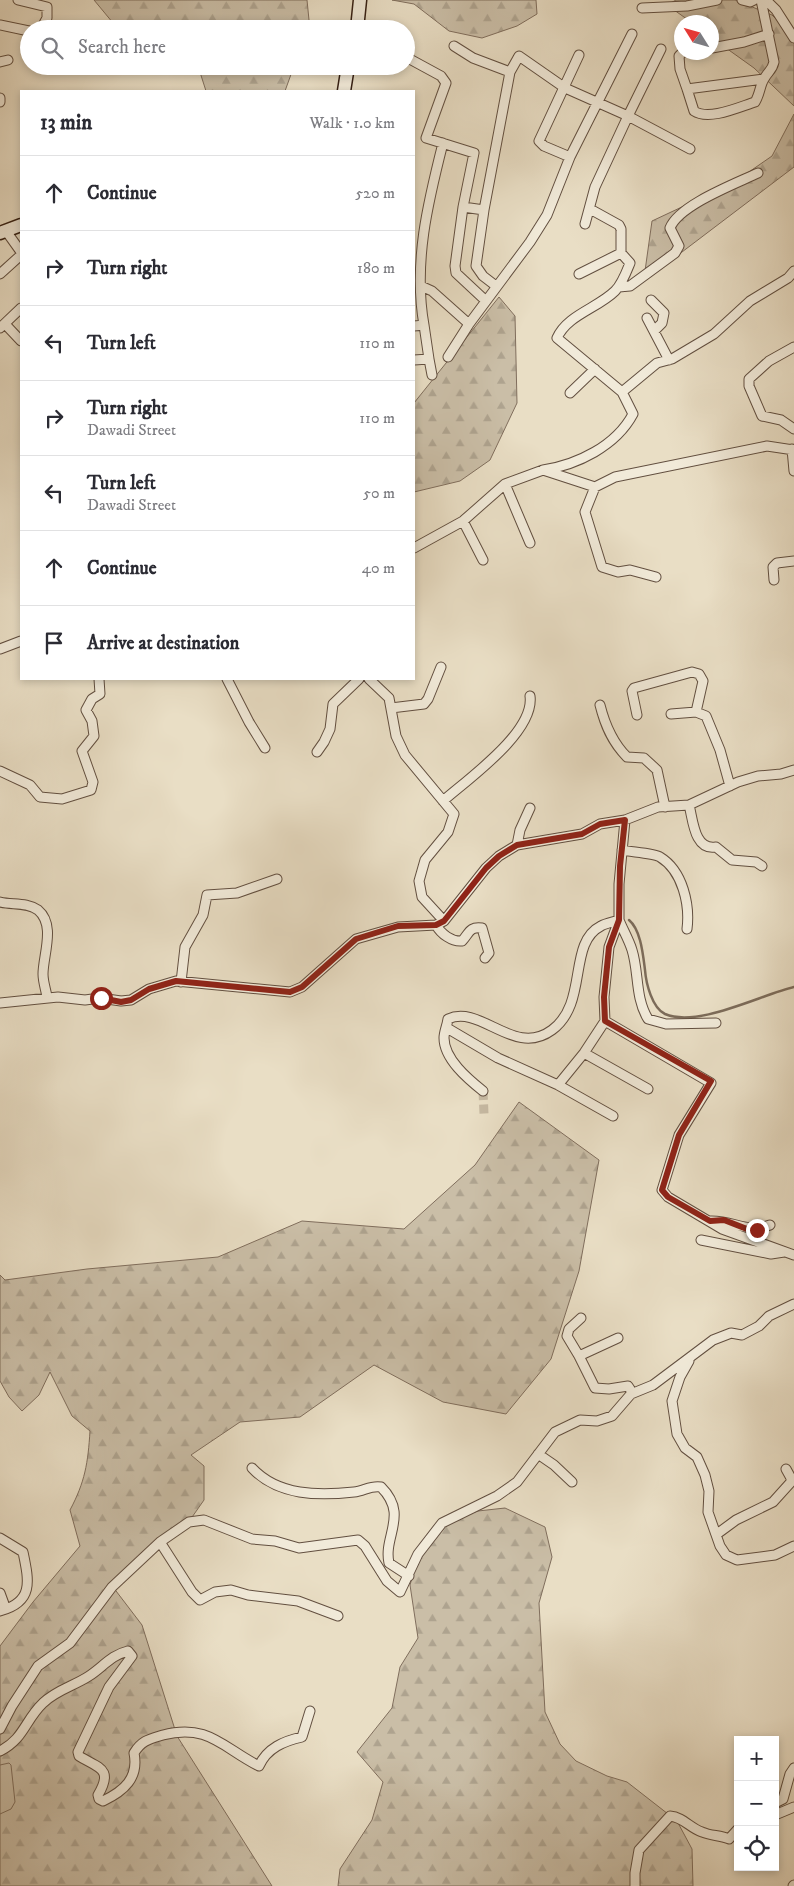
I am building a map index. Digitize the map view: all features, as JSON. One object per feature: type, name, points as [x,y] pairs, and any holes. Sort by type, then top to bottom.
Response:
[{"type":"main road","points":[[357,20],[360,0]]},
{"type":"main road","points":[[344,90],[347,75]]},
{"type":"main road","points":[[3,232],[20,225]]},
{"type":"street","points":[[18,0],[47,7],[46,20]]},
{"type":"street","points":[[642,8],[687,6],[717,0]]},
{"type":"street","points":[[742,0],[750,2],[754,0]]},
{"type":"street","points":[[679,60],[680,69],[694,111],[699,115],[720,112],[756,102],[764,79],[772,71],[774,62],[770,34],[765,25],[760,0]]},
{"type":"street","points":[[766,0],[776,10],[794,38]]},
{"type":"street","points":[[0,25],[20,29]]},
{"type":"street","points":[[448,357],[469,324],[530,242],[547,215],[570,157],[632,34]]},
{"type":"street","points":[[719,47],[770,34]]},
{"type":"street","points":[[454,46],[473,58],[510,72]]},
{"type":"street","points":[[585,224],[595,187],[661,48]]},
{"type":"street","points":[[570,157],[544,146],[540,141],[566,88],[579,55]]},
{"type":"street","points":[[496,286],[483,276],[476,266],[484,210],[510,72],[518,56],[566,88],[628,116],[690,149]]},
{"type":"street","points":[[415,62],[445,79],[446,84],[426,138],[474,153],[463,206],[456,273],[486,301]]},
{"type":"street","points":[[687,89],[764,79]]},
{"type":"street","points":[[432,375],[424,325],[421,248],[427,207],[443,143]]},
{"type":"street","points":[[618,287],[630,286],[675,254],[679,246],[670,228],[674,221],[701,200],[758,173]]},
{"type":"street","points":[[463,206],[484,210]]},
{"type":"street","points":[[415,547],[463,521],[505,484],[542,470],[561,467],[591,455],[628,424],[633,410],[622,392],[561,344],[557,338],[559,333],[582,312],[618,287],[630,263],[621,252],[621,229],[619,224],[590,209]]},
{"type":"street","points":[[3,232],[20,252]]},
{"type":"street","points":[[579,274],[621,252]]},
{"type":"street","points":[[0,274],[20,254]]},
{"type":"street","points":[[622,392],[632,386],[657,363],[669,360],[714,334],[750,301],[788,278],[794,271]]},
{"type":"street","points":[[421,286],[432,292],[469,324]]},
{"type":"street","points":[[651,300],[664,313],[662,323],[655,330]]},
{"type":"street","points":[[20,309],[2,326],[20,339]]},
{"type":"street","points":[[647,318],[655,330],[669,360]]},
{"type":"street","points":[[415,326],[424,325]]},
{"type":"street","points":[[794,347],[769,361],[749,379],[749,386],[762,416],[781,420],[794,429]]},
{"type":"street","points":[[415,360],[428,359]]},
{"type":"street","points":[[570,393],[595,369]]},
{"type":"street","points":[[656,577],[630,570],[618,572],[602,568],[585,512],[595,487],[615,477],[768,446],[793,449],[794,471]]},
{"type":"street","points":[[542,470],[595,487]]},
{"type":"street","points":[[505,484],[530,543]]},
{"type":"street","points":[[463,521],[483,560]]},
{"type":"street","points":[[774,580],[773,567],[777,563],[794,561]]},
{"type":"street","points":[[0,649],[20,641]]},
{"type":"street","points":[[391,708],[424,704],[428,699],[440,667]]},
{"type":"street","points":[[637,715],[632,692],[634,688],[692,672],[700,674],[703,681],[696,712]]},
{"type":"street","points":[[0,771],[30,785],[40,797],[62,799],[91,790],[93,782],[82,751],[94,736],[92,721],[86,710],[92,699],[100,694],[99,680]]},
{"type":"street","points":[[228,680],[265,748]]},
{"type":"street","points":[[316,752],[324,742],[330,729],[333,704],[358,680]]},
{"type":"street","points":[[370,680],[389,698],[396,736],[405,755],[454,814],[448,832],[425,860],[419,881],[422,897],[440,923]]},
{"type":"street","points":[[444,801],[500,752],[521,729],[531,702],[530,696]]},
{"type":"street","points":[[600,705],[605,723],[619,749],[627,757],[644,758],[657,770],[664,793],[665,807]]},
{"type":"street","points":[[671,714],[696,712],[706,716],[730,786]]},
{"type":"street","points":[[486,958],[489,953],[489,947],[482,928],[475,927],[470,929],[462,942],[455,942],[439,931],[440,923],[486,868],[499,856],[517,845],[582,834],[600,824],[625,820],[665,807],[689,805],[730,786],[758,776],[781,774],[794,770]]},
{"type":"street","points":[[689,805],[693,826],[703,845],[710,848],[716,847],[732,860],[756,862],[762,866]]},
{"type":"street","points":[[517,845],[520,830],[530,808]]},
{"type":"street","points":[[558,1085],[584,1054],[605,1021],[604,997],[609,947],[619,920],[625,820]]},
{"type":"street","points":[[622,850],[659,856],[669,865],[684,890],[689,911],[688,929]]},
{"type":"street","points":[[181,982],[185,947],[203,915],[207,895],[237,893],[277,879]]},
{"type":"street","points":[[0,902],[21,904],[38,911],[44,921],[48,938],[43,976],[47,997]]},
{"type":"street","points":[[619,920],[632,950],[636,981],[643,1011],[648,1019],[666,1024],[716,1023]]},
{"type":"street","points":[[483,1091],[460,1070],[446,1049],[444,1033],[447,1028],[448,1019],[457,1015],[478,1020],[494,1029],[524,1038],[534,1039],[552,1031],[567,1016],[574,1001],[583,946],[590,935],[600,926],[619,920]]},
{"type":"street","points":[[0,1003],[22,1002],[47,997],[86,1000],[100,998],[121,1002],[131,1000],[149,989],[176,981],[290,992],[302,987],[356,939],[398,926],[440,923]]},
{"type":"street","points":[[605,1021],[711,1083],[679,1135],[662,1190],[668,1197],[722,1229],[790,1253]]},
{"type":"street","points":[[447,1028],[498,1058],[558,1085],[613,1116]]},
{"type":"street","points":[[584,1054],[648,1089]]},
{"type":"street","points":[[710,1221],[724,1220],[747,1229],[757,1230],[770,1225]]},
{"type":"street","points":[[701,1240],[771,1254],[790,1253]]},
{"type":"street","points":[[0,1729],[12,1706],[38,1666],[70,1643],[112,1588],[160,1542],[196,1520],[216,1524],[252,1539],[275,1541],[299,1548],[358,1540],[370,1553],[387,1581],[400,1592],[418,1554],[442,1523],[497,1496],[517,1482],[555,1432],[562,1426],[580,1420],[597,1421],[612,1416],[631,1394],[653,1385],[713,1340],[731,1333],[742,1335],[759,1326],[769,1316],[794,1304]]},
{"type":"street","points":[[581,1318],[569,1329],[567,1336],[595,1388],[609,1389],[628,1386],[630,1389]]},
{"type":"street","points":[[578,1356],[618,1338]]},
{"type":"street","points":[[695,1352],[680,1377],[672,1402],[677,1434],[685,1448],[697,1457],[705,1475],[709,1492],[708,1512],[720,1546],[726,1555],[737,1560],[776,1555],[794,1546]]},
{"type":"street","points":[[538,1454],[554,1465],[572,1482]]},
{"type":"street","points":[[252,1468],[267,1483],[278,1487],[326,1495],[355,1492],[375,1486],[381,1487],[389,1497],[395,1516],[389,1563],[409,1576]]},
{"type":"street","points":[[717,1534],[736,1520],[773,1502],[791,1482],[786,1469]]},
{"type":"street","points":[[0,1538],[23,1552],[28,1583],[22,1599],[15,1606],[1,1611]]},
{"type":"street","points":[[160,1542],[192,1592],[200,1600],[216,1592],[232,1590],[248,1595],[298,1601],[338,1616]]},
{"type":"street","points":[[0,1593],[4,1604],[1,1611]]},
{"type":"street","points":[[0,1751],[16,1742],[44,1701],[89,1676],[111,1658],[128,1651],[132,1656],[109,1687],[78,1752],[79,1756],[103,1770],[105,1776],[103,1786],[98,1795],[99,1799],[103,1801],[120,1793],[127,1786],[135,1767],[134,1753],[142,1742],[150,1738],[180,1730],[198,1734],[222,1741],[259,1766],[262,1758],[276,1746],[302,1737],[310,1711]]},
{"type":"street","points":[[0,1708],[12,1706]]},
{"type":"street","points":[[779,1801],[782,1799],[790,1774],[794,1768]]},
{"type":"street","points":[[779,1813],[794,1807]]},
{"type":"street","points":[[635,1886],[639,1850],[670,1816],[678,1816],[702,1832],[729,1839],[734,1833]]},
{"type":"green space","points":[[94,0],[307,0],[309,20],[111,20]]},
{"type":"green space","points":[[392,0],[536,0],[537,14],[517,26],[482,38],[449,31],[414,4]]},
{"type":"green space","points":[[676,0],[735,0],[772,15],[794,37],[794,106],[754,68],[719,43],[719,15],[681,15],[667,5]]},
{"type":"green space","points":[[201,75],[291,75],[285,90],[206,90]]},
{"type":"green space","points":[[794,114],[794,167],[682,252],[645,271],[652,221],[733,183],[772,156]]},
{"type":"green space","points":[[499,297],[515,316],[517,403],[490,460],[460,481],[415,492],[415,402]]},
{"type":"green space","points":[[519,1102],[599,1160],[579,1271],[551,1359],[506,1414],[443,1402],[374,1365],[300,1417],[240,1422],[191,1455],[204,1466],[204,1500],[190,1520],[113,1587],[142,1625],[177,1736],[272,1886],[0,1886],[0,1646],[33,1602],[80,1546],[70,1510],[85,1472],[90,1431],[72,1416],[50,1372],[39,1395],[22,1411],[9,1397],[0,1381],[0,1275],[5,1280],[87,1269],[218,1257],[302,1221],[404,1229],[475,1165]]},
{"type":"green space","points":[[505,1508],[545,1527],[552,1557],[539,1603],[545,1712],[560,1744],[576,1761],[607,1776],[627,1782],[677,1821],[692,1849],[693,1886],[338,1886],[340,1869],[372,1820],[383,1782],[357,1752],[392,1708],[400,1667],[418,1638],[410,1585],[418,1558],[452,1519],[478,1511]]},
{"type":"green space","points":[[9,1763],[11,1765],[15,1802],[11,1809],[0,1814],[0,1765]]},
{"type":"waterway","points":[[629,920],[639,936],[650,995],[660,1011],[665,1014],[679,1017],[711,1014],[794,987]]},
{"type":"tunnel","points":[[483,1091],[484,1114]]},
{"type":"route","points":[[101,998],[121,1002],[131,1000],[149,989],[176,981],[290,992],[302,987],[356,939],[398,926],[436,925],[444,921],[486,868],[499,856],[517,845],[582,834],[600,824],[625,820],[620,866],[619,920],[609,947],[604,997],[605,1021],[711,1081],[679,1135],[662,1190],[668,1197],[710,1221],[724,1220],[747,1229],[757,1230]]}]
